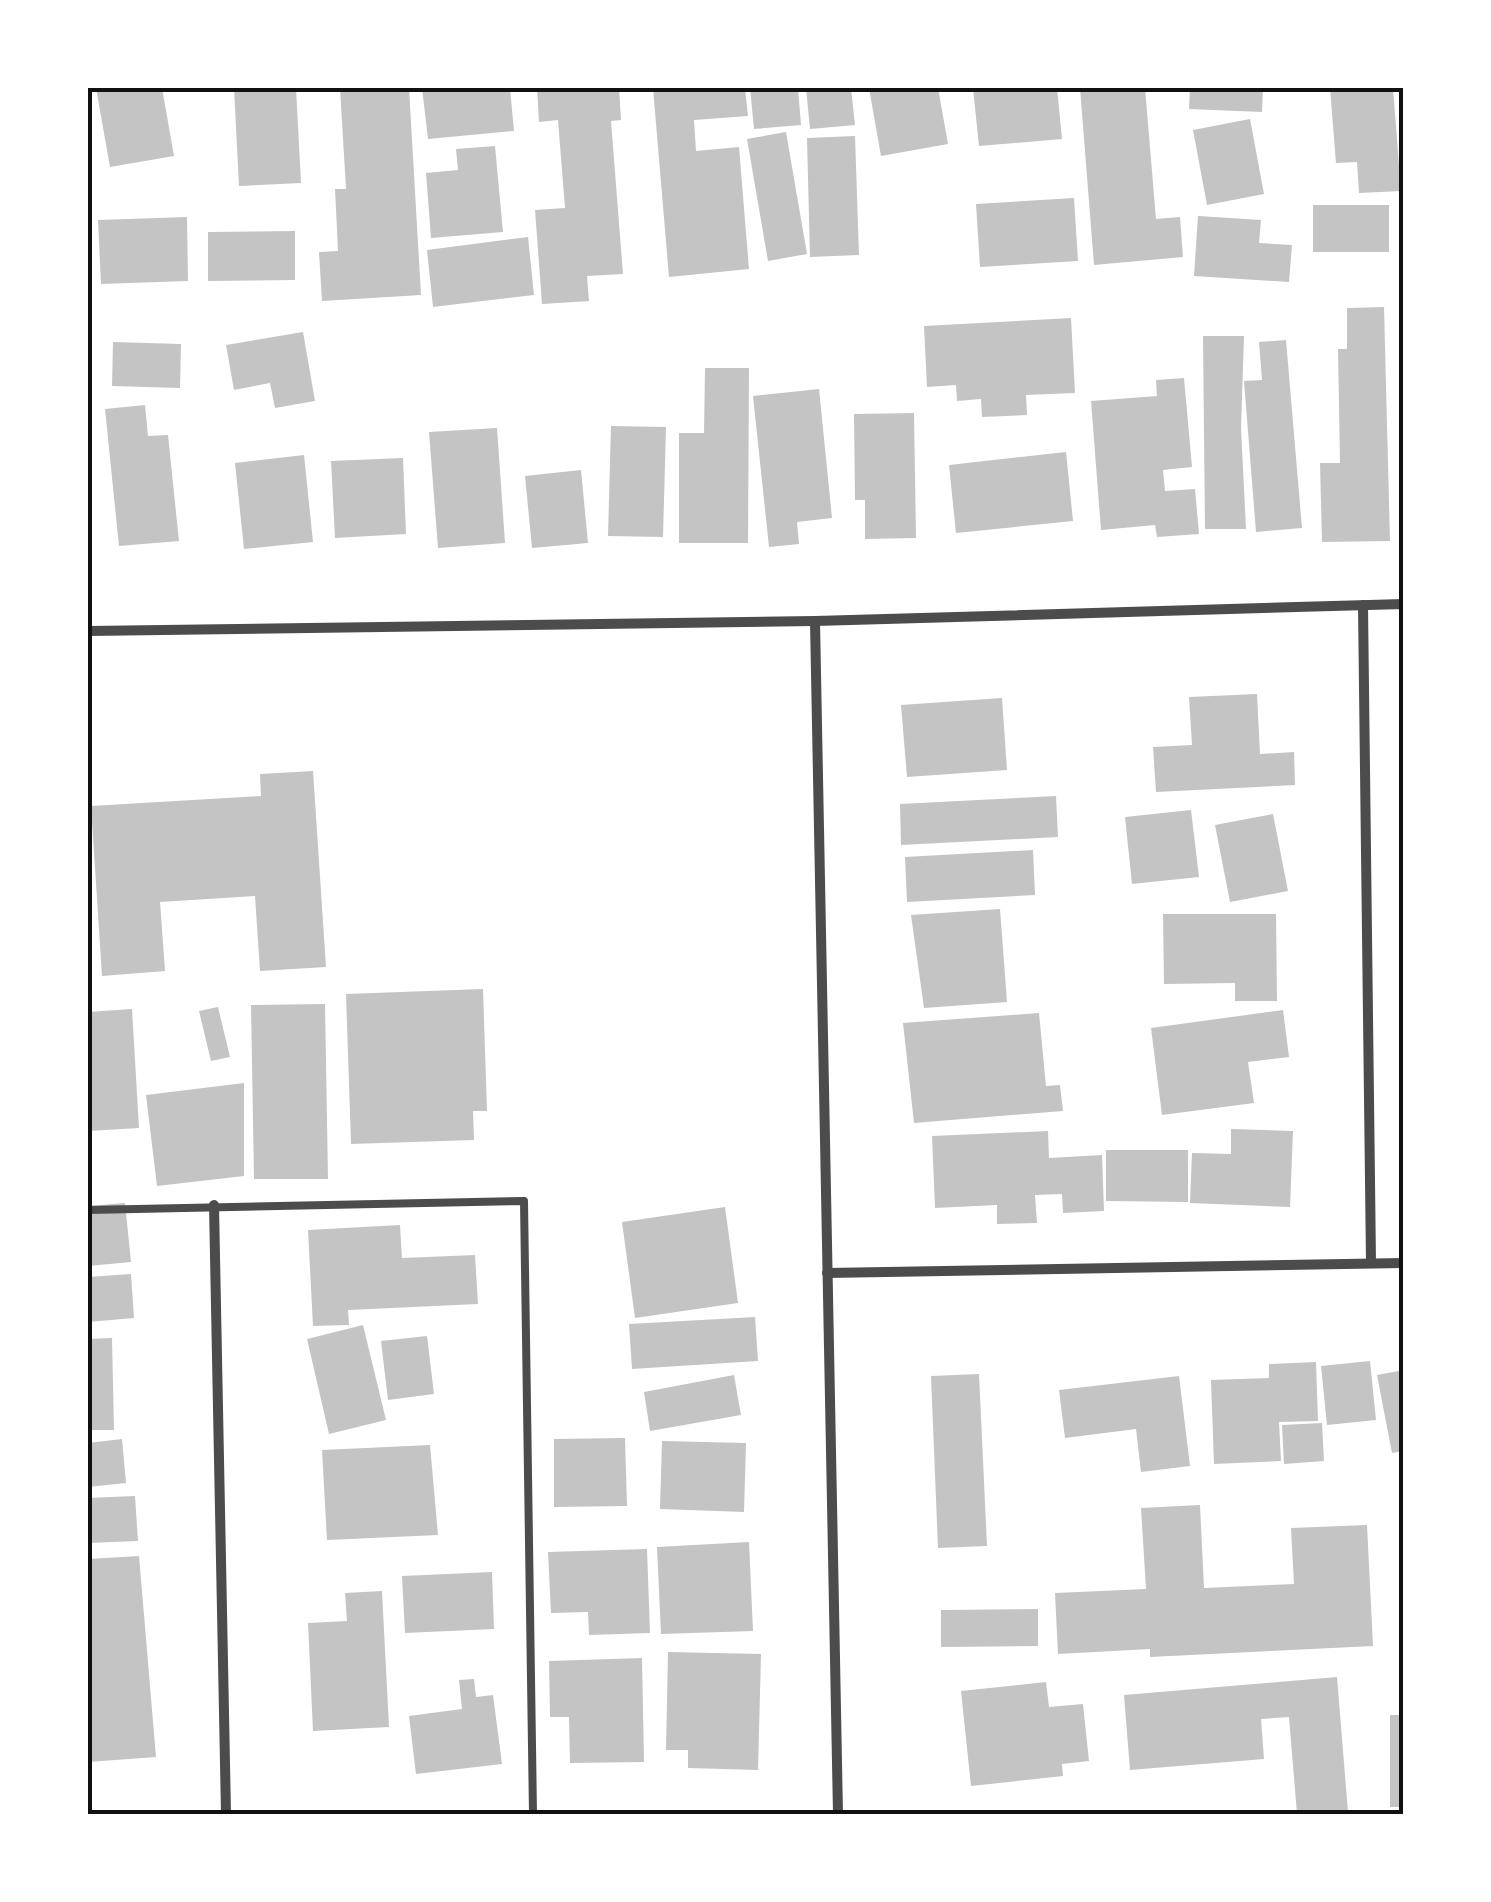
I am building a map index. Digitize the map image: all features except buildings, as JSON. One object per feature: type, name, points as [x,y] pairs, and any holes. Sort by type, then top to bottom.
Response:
[{"type":"street","points":[[88,631],[816,621],[1404,604]]},
{"type":"street","points":[[1363,606],[1371,1263]]},
{"type":"street","points":[[816,621],[838,1814]]},
{"type":"street","points":[[214,1205],[226,1814]]},
{"type":"street","points":[[827,1274],[1404,1262]]},
{"type":"lane","points":[[88,1210],[524,1200],[534,1814]]}]
